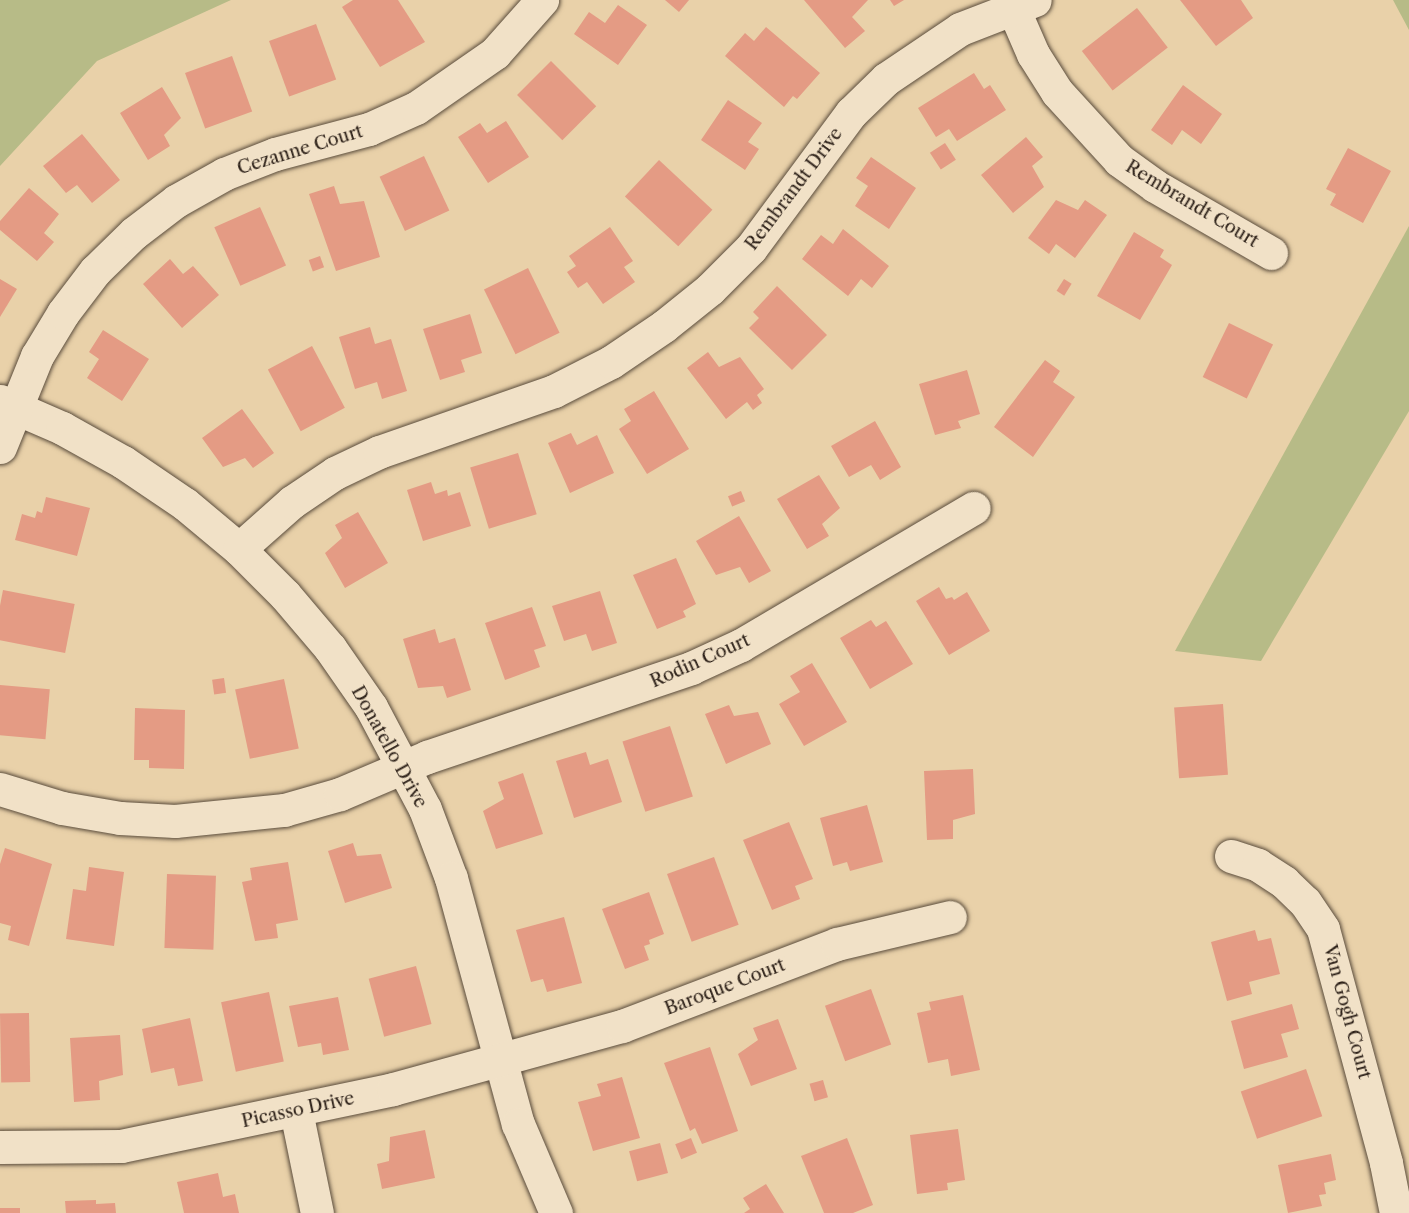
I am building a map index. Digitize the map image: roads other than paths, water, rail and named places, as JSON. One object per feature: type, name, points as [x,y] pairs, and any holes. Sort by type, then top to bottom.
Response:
[{"type":"street","name":"Cezanne Court","points":[[0,447],[7,404],[63,313],[95,271],[134,233],[176,201],[224,174],[275,154],[369,129],[416,108],[455,84],[495,53],[542,0]]},
{"type":"street","name":"Rembrandt Court","points":[[1024,4],[1033,54],[1057,92],[1119,160],[1155,186],[1271,253]]},
{"type":"street","name":"Rembrandt Drive","points":[[239,549],[292,502],[335,473],[379,452],[554,391],[611,362],[664,326],[710,289],[751,248],[851,113],[886,79],[960,29],[1024,4]]},
{"type":"street","name":"Donatello Drive","points":[[7,404],[123,462],[185,504],[239,549],[330,648],[371,707],[404,767],[451,878],[519,1124],[556,1213]]},
{"type":"street","name":"Rodin Court","points":[[0,789],[62,808],[120,818],[175,821],[230,818],[284,810],[340,794],[404,767],[691,668],[741,645],[974,508]]},
{"type":"street","name":"Van Gogh Court","points":[[1231,856],[1258,865],[1284,882],[1305,902],[1323,929],[1369,1095],[1396,1213]]},
{"type":"street","name":"Baroque Court","points":[[500,1060],[622,1026],[837,944],[950,918]]},
{"type":"street","name":"Picasso Drive","points":[[0,1147],[121,1146],[296,1111],[500,1060]]},
{"type":"street","points":[[296,1111],[317,1213]]}]
